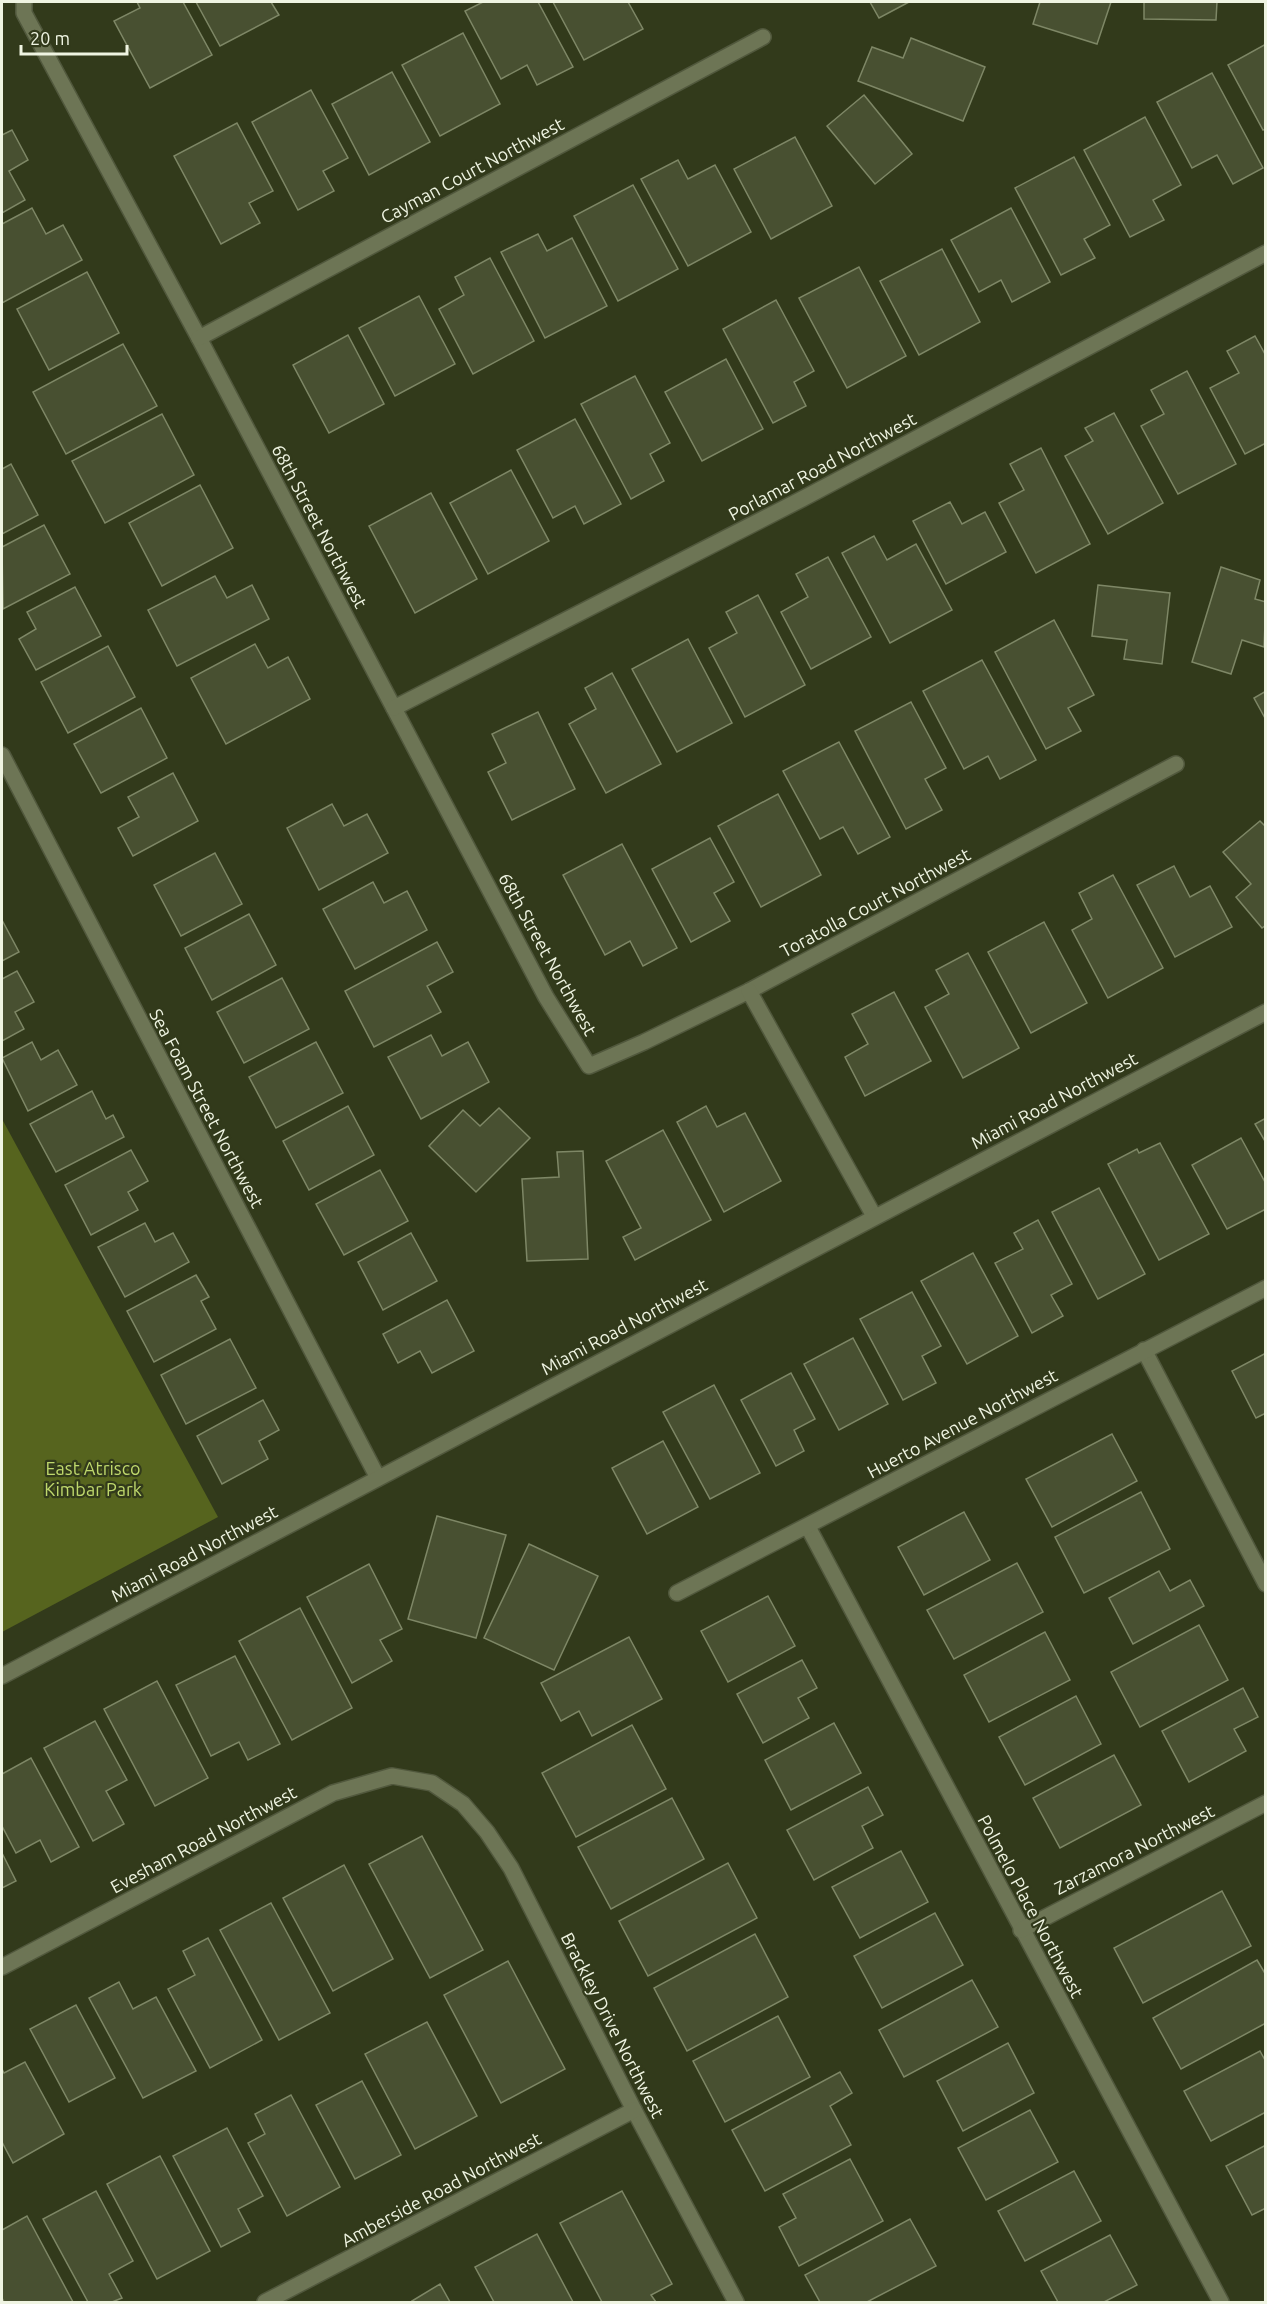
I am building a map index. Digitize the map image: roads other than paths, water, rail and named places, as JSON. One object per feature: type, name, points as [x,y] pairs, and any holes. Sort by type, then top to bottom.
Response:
[{"type":"street","name":"68th Street Northwest","points":[[24,2],[24,13],[199,338],[546,997],[589,1066]]},
{"type":"street","name":"Cayman Court Northwest","points":[[199,338],[763,37]]},
{"type":"street","name":"Porlamar Road Northwest","points":[[394,708],[802,499],[1266,253]]},
{"type":"street","name":"Sea Foam Street Northwest","points":[[2,755],[378,1478]]},
{"type":"street","name":"Toratolla Court Northwest","points":[[589,1066],[749,991],[1176,764]]},
{"type":"street","points":[[749,991],[874,1216]]},
{"type":"street","name":"Miami Road Northwest","points":[[2,1676],[1266,1012]]},
{"type":"street","name":"Huerto Avenue Northwest","points":[[677,1593],[1266,1288]]},
{"type":"street","points":[[1144,1350],[1266,1584]]},
{"type":"street","name":"Polmelo Place Northwest","points":[[808,1527],[1221,2302]]},
{"type":"street","name":"Evesham Road Northwest","points":[[2,1967],[333,1793],[392,1776],[432,1783]]},
{"type":"street","name":"Brackley Drive Northwest","points":[[432,1783],[463,1804],[488,1832],[511,1868],[634,2110],[736,2302]]},
{"type":"street","name":"Zarzamora Northwest","points":[[1021,1930],[1266,1803]]},
{"type":"street","name":"Amberside Road Northwest","points":[[265,2302],[634,2110]]},
{"type":"park label","name":"East Atrisco Kimbar Park","points":[[93,1478]]}]
